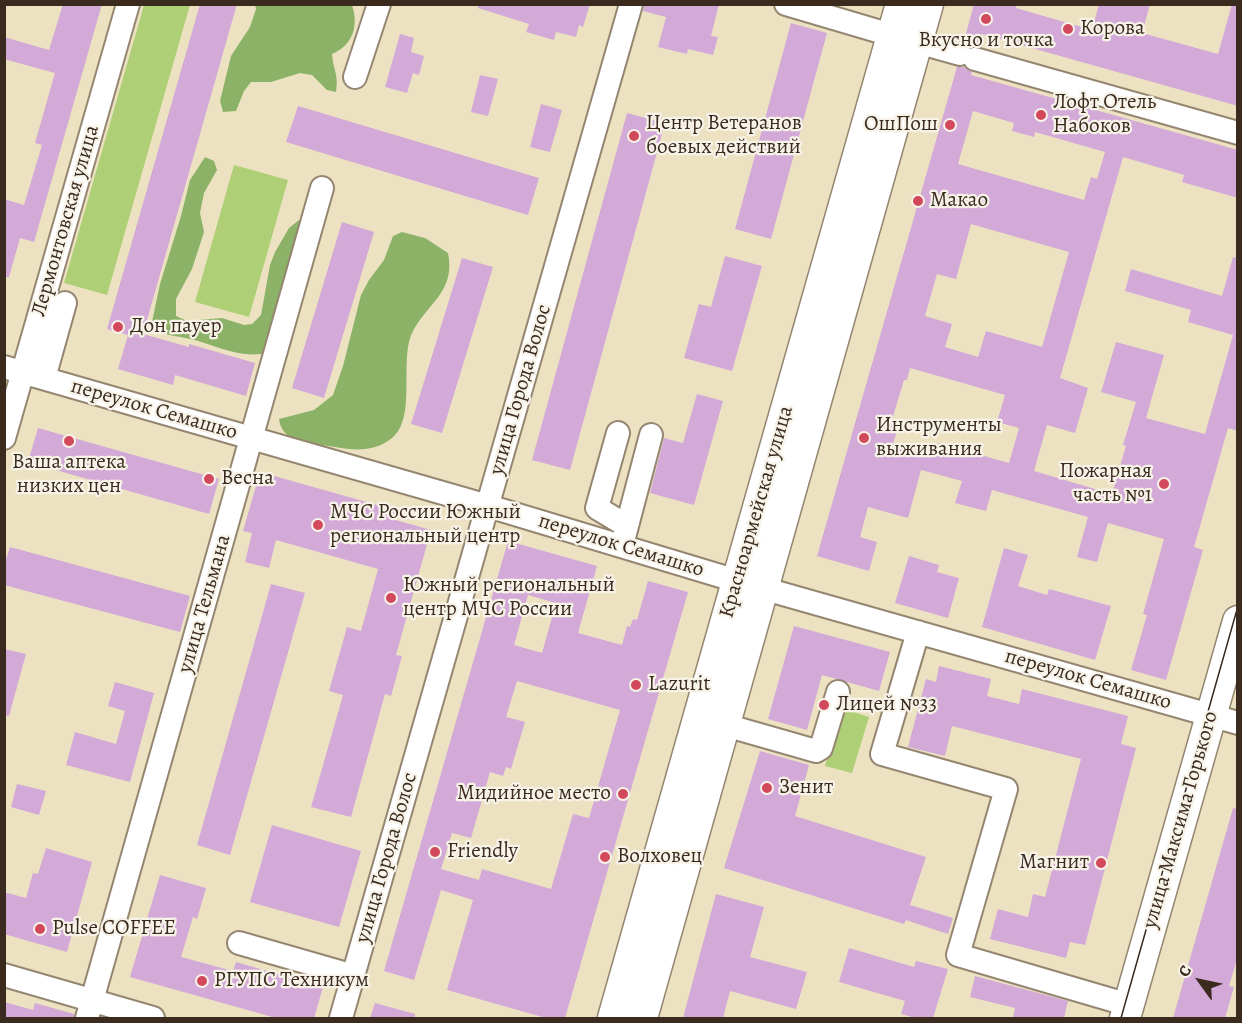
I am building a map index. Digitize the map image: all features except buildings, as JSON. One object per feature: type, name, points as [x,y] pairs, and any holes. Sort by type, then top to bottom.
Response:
[{"type":"main road","name":"Красноармейская улица","points":[[901,4],[904,39]]},
{"type":"main road","name":"Красноармейская улица","points":[[613,1018],[750,585],[904,39],[928,4]]},
{"type":"main road","name":"Красноармейская улица","points":[[642,1018],[725,725],[750,585]]},
{"type":"main road","name":"улица Максима Горького","points":[[1127,1012],[1224,719],[1238,621]]},
{"type":"street","name":"Лермонтовская улица","points":[[4,438],[128,4]]},
{"type":"street","points":[[356,77],[379,4]]},
{"type":"street","name":"улица Города Волос","points":[[341,1018],[631,4]]},
{"type":"street","points":[[786,4],[1238,134]]},
{"type":"street","name":"улица Тельмана","points":[[90,1010],[322,188]]},
{"type":"street","points":[[24,373],[65,303]]},
{"type":"street","name":"переулок Семашко","points":[[24,373],[488,506],[625,535],[750,585],[1224,719]]},
{"type":"street","points":[[618,433],[597,508],[625,535],[651,435]]},
{"type":"street","points":[[918,632],[882,754],[1006,789],[958,955],[1127,1012]]},
{"type":"street","points":[[725,725],[816,751],[821,748],[838,692]]},
{"type":"street","points":[[239,943],[354,976]]},
{"type":"street","points":[[4,975],[90,1010],[153,1018]]},
{"type":"green space","points":[[144,5],[190,5],[107,295],[64,283]]},
{"type":"green space","points":[[255,5],[352,5],[355,20],[352,34],[345,46],[332,54],[336,92],[327,90],[312,75],[300,73],[271,82],[251,82],[244,91],[236,111],[223,112],[220,101],[231,56],[250,27],[256,9]]},
{"type":"green space","points":[[205,157],[214,161],[217,170],[204,193],[200,213],[204,232],[192,269],[176,299],[176,316],[187,321],[222,318],[244,325],[252,324],[261,315],[270,265],[275,252],[289,228],[299,220],[301,233],[270,352],[241,354],[153,329],[152,322],[160,284],[190,180]]},
{"type":"green space","points":[[234,165],[288,180],[249,317],[195,302]]},
{"type":"green space","points":[[402,232],[425,238],[448,253],[449,266],[444,288],[418,323],[408,345],[406,404],[400,429],[383,444],[363,449],[306,443],[291,438],[283,430],[279,419],[314,410],[333,395],[343,366],[361,295],[384,260],[393,236]]},
{"type":"green space","points":[[842,708],[869,717],[852,773],[825,766]]},
{"type":"tram line","points":[[1121,1018],[1238,606]]},
{"type":"place","name":"Вкусно и точка","points":[[986,19]]},
{"type":"place","name":"Корова","points":[[1068,29]]},
{"type":"place","name":"Лофт Отель Набоков","points":[[1041,115]]},
{"type":"place","name":"ОшПош","points":[[950,125]]},
{"type":"place","name":"Центр Ветеранов боевых действий","points":[[634,136]]},
{"type":"place","name":"Макао","points":[[918,201]]},
{"type":"place","name":"Дон пауер","points":[[118,327]]},
{"type":"place","name":"Инструменты выживания","points":[[864,438]]},
{"type":"place","name":"Ваша аптека низких цен","points":[[69,441]]},
{"type":"place","name":"Весна","points":[[209,479]]},
{"type":"place","name":"Пожарная часть №1","points":[[1164,484]]},
{"type":"place","name":"МЧС России Южный региональный центр","points":[[318,525]]},
{"type":"place","name":"Южный региональный центр МЧС России","points":[[391,598]]},
{"type":"place","name":"Lazurit","points":[[636,685]]},
{"type":"place","name":"Лицей №33","points":[[824,705]]},
{"type":"place","name":"Зенит","points":[[767,788]]},
{"type":"place","name":"Мидийное место","points":[[623,794]]},
{"type":"place","name":"Friendly","points":[[435,852]]},
{"type":"place","name":"Волховец","points":[[605,857]]},
{"type":"place","name":"Магнит","points":[[1101,863]]},
{"type":"place","name":"Pulse COFFEE","points":[[40,929]]},
{"type":"place","name":"РГУПС Техникум","points":[[202,981]]}]
